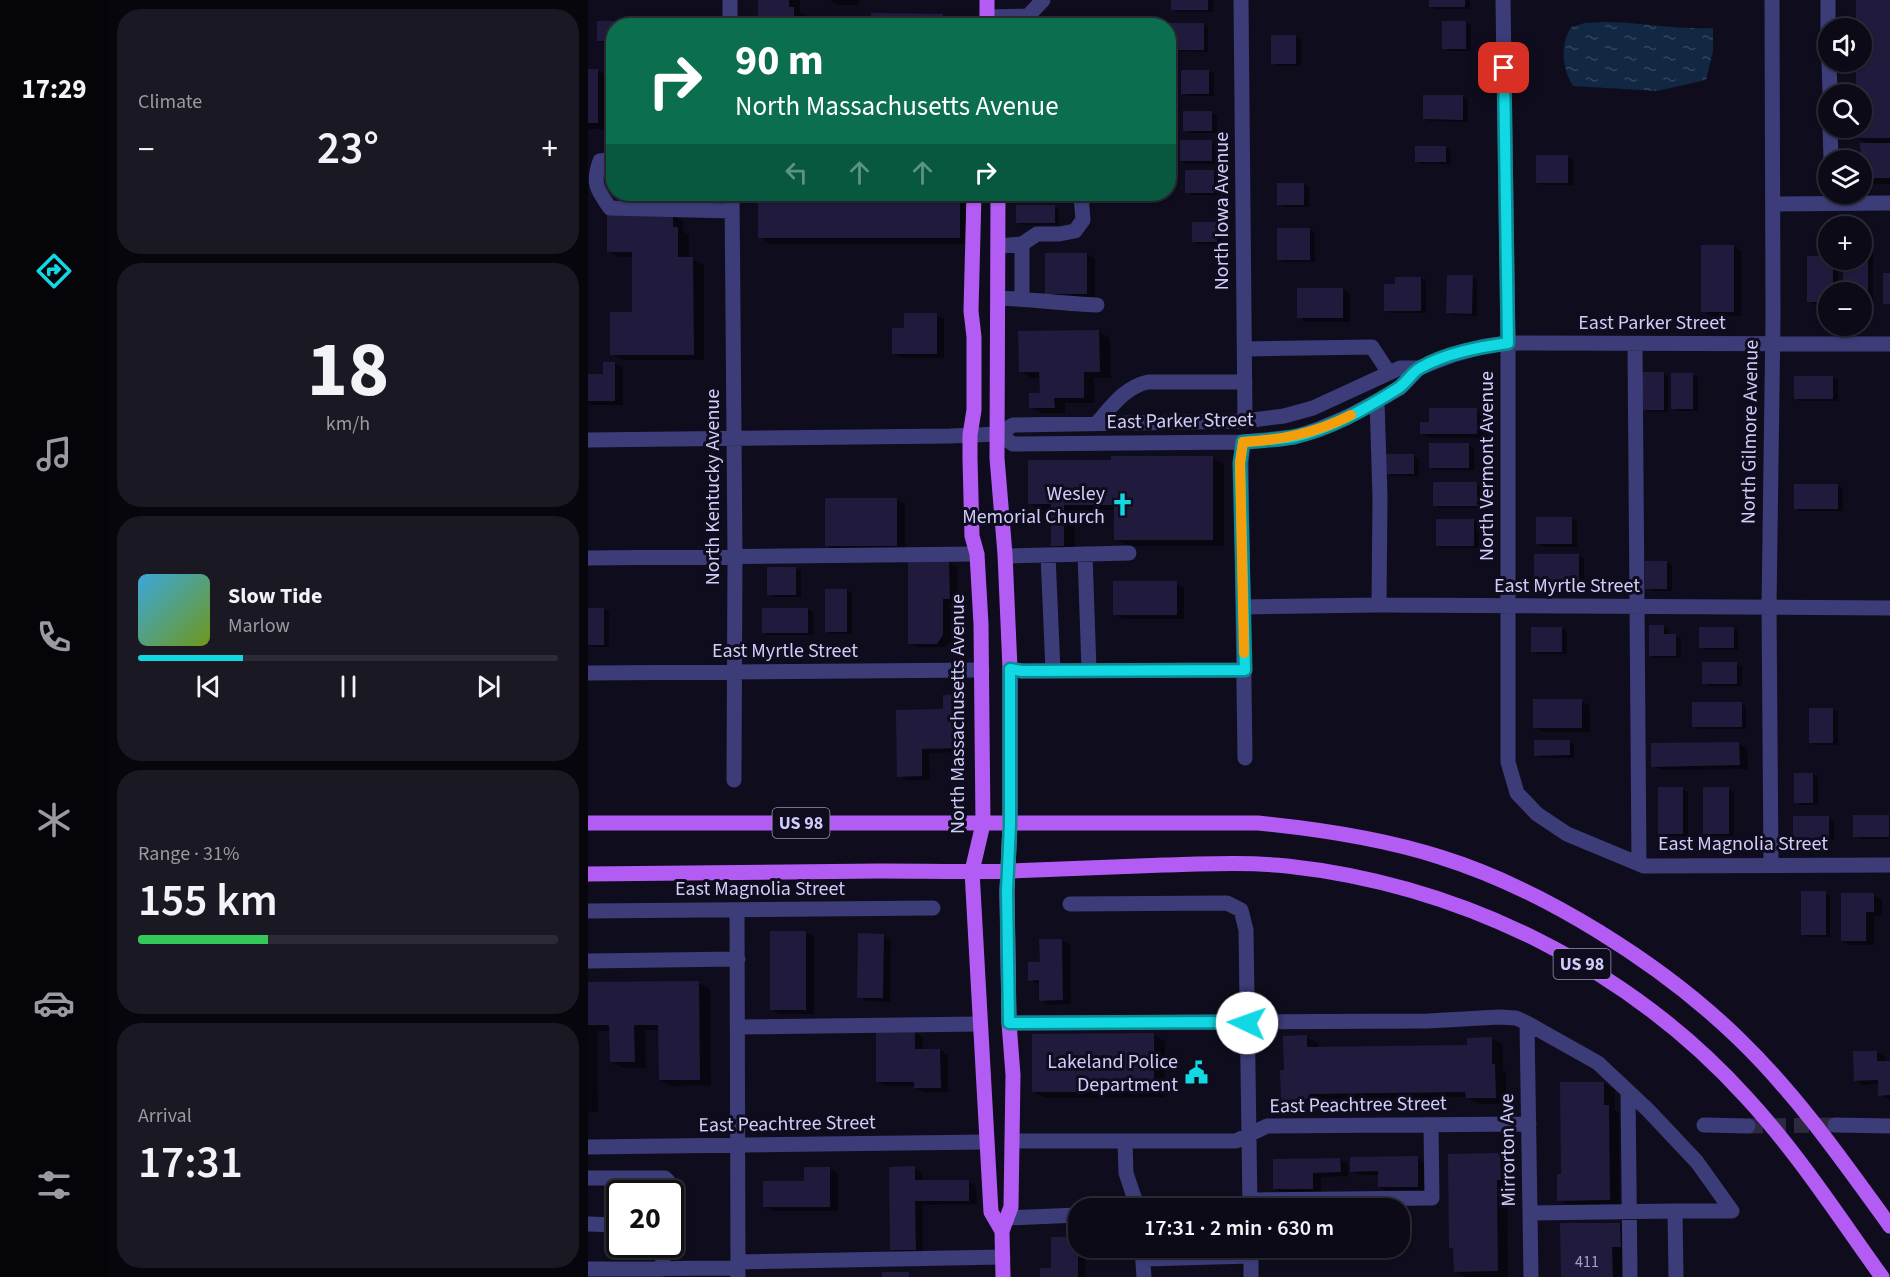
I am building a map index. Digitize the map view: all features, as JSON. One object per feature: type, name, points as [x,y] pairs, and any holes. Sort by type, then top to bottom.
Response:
[{"type":"main road","points":[[987,0],[987,18]]},
{"type":"main road","name":"North Massachusetts Avenue","points":[[974,201],[971,311],[975,337],[974,410],[970,435],[972,536],[977,554],[982,670],[982,824],[972,871],[991,1212],[1005,1224]]},
{"type":"main road","name":"North Massachusetts Avenue","points":[[998,201],[997,458],[1005,556],[1010,669],[1010,824],[1007,891],[1009,1023],[1013,1075],[1011,1207],[1005,1224],[1003,1277]]},
{"type":"main road","name":"US 98","points":[[588,823],[1258,823],[1342,834],[1441,857],[1491,875],[1545,902],[1647,964],[1692,999],[1739,1039],[1816,1124],[1890,1226]]},
{"type":"main road","name":"US 98","points":[[588,874],[1009,871],[1230,863],[1285,866],[1339,873],[1445,900],[1502,922],[1604,976],[1651,1010],[1699,1050],[1745,1095],[1784,1141],[1882,1277]]},
{"type":"street","points":[[730,0],[730,18]]},
{"type":"street","points":[[1012,18],[1028,16],[1043,0]]},
{"type":"street","name":"North Iowa Avenue","points":[[1241,0],[1245,421]]},
{"type":"street","name":"North Vermont Avenue","points":[[1503,0],[1508,343],[1508,762],[1517,792],[1537,814],[1567,834]]},
{"type":"street","name":"North Gilmore Avenue","points":[[1771,864],[1769,608],[1773,204],[1772,0]]},
{"type":"street","points":[[1828,0],[1828,18]]},
{"type":"street","points":[[606,160],[600,161],[595,175],[597,190],[610,208],[732,211]]},
{"type":"street","points":[[1773,204],[1818,200]]},
{"type":"street","name":"North Kentucky Avenue","points":[[732,201],[735,780]]},
{"type":"street","points":[[998,246],[1023,244],[1037,234],[1075,231],[1083,220],[1081,201]]},
{"type":"street","points":[[1872,202],[1890,203]]},
{"type":"street","points":[[1023,244],[1023,299]]},
{"type":"street","points":[[998,298],[1097,305]]},
{"type":"street","name":"East Parker Street","points":[[588,440],[970,435],[998,434],[1013,425],[1245,421],[1284,416],[1313,408],[1400,368],[1419,368],[1485,346],[1508,343],[1890,344]]},
{"type":"street","points":[[1635,344],[1639,864]]},
{"type":"street","points":[[1245,349],[1372,347],[1389,373]]},
{"type":"street","name":"East Parker Street","points":[[998,434],[1013,444],[1243,442],[1294,437],[1338,420],[1377,401],[1400,388],[1419,368]]},
{"type":"street","points":[[1097,423],[1122,395],[1135,385],[1148,382],[1245,382]]},
{"type":"street","points":[[1377,401],[1380,498],[1379,605]]},
{"type":"street","points":[[1243,442],[1240,463],[1245,758]]},
{"type":"street","points":[[1005,556],[1129,553]]},
{"type":"street","points":[[588,558],[977,554]]},
{"type":"street","points":[[1085,554],[1089,670]]},
{"type":"street","points":[[1048,555],[1053,671]]},
{"type":"street","name":"East Myrtle Street","points":[[1244,607],[1379,605],[1890,608]]},
{"type":"street","points":[[1010,669],[1022,671],[1245,670]]},
{"type":"street","name":"East Myrtle Street","points":[[588,673],[982,670]]},
{"type":"street","name":"East Magnolia Street","points":[[1567,834],[1644,866],[1890,865]]},
{"type":"street","points":[[1070,904],[1227,903],[1241,910],[1246,930],[1250,1198]]},
{"type":"street","name":"East Magnolia Street","points":[[588,911],[933,908]]},
{"type":"street","points":[[737,910],[738,1269]]},
{"type":"street","points":[[588,961],[738,958]]},
{"type":"street","points":[[1009,1023],[1428,1022],[1516,1018],[1598,1063],[1648,1110],[1697,1162],[1732,1211],[1530,1213]]},
{"type":"street","name":"Mirrorton Ave","points":[[1527,1023],[1531,1277]]},
{"type":"street","points":[[738,1027],[980,1024]]},
{"type":"street","points":[[1628,1091],[1630,1277]]},
{"type":"street","name":"East Peachtree Street","points":[[1012,1141],[1236,1141],[1267,1126],[1528,1124]]},
{"type":"street","points":[[1410,1199],[1432,1198],[1431,1125]]},
{"type":"street","points":[[1704,1125],[1748,1126]]},
{"type":"street","points":[[1835,1125],[1890,1126]]},
{"type":"street","points":[[1125,1141],[1126,1173],[1134,1198]]},
{"type":"street","name":"East Peachtree Street","points":[[588,1147],[986,1142]]},
{"type":"street","points":[[588,1178],[665,1178],[667,1180]]},
{"type":"street","points":[[1675,1211],[1676,1277]]},
{"type":"street","points":[[1005,1224],[1068,1216]]},
{"type":"street","points":[[588,1224],[606,1225]]},
{"type":"street","points":[[588,1269],[738,1269],[1003,1257]]},
{"type":"street","points":[[662,1269],[663,1258]]},
{"type":"street","points":[[1143,1258],[1144,1277]]},
{"type":"street","points":[[1251,1258],[1251,1277]]},
{"type":"water","points":[[1585,23],[1713,28],[1713,51],[1706,80],[1657,91],[1573,86],[1566,72],[1564,57],[1567,34],[1571,27]]},
{"type":"building","points":[[758,0],[789,0],[789,7],[794,7],[794,18],[758,18]]},
{"type":"building","points":[[1171,0],[1208,0],[1208,10],[1171,10]]},
{"type":"building","points":[[1429,0],[1465,0],[1465,7],[1429,7]]},
{"type":"building","points":[[1856,0],[1890,0],[1890,138],[1872,138],[1872,84],[1856,84],[1856,72],[1872,72],[1872,18],[1856,18]]},
{"type":"building","points":[[871,13],[943,14],[943,18],[871,18]]},
{"type":"building","points":[[597,21],[606,21],[606,41],[597,41]]},
{"type":"building","points":[[1442,21],[1466,21],[1466,49],[1442,49]]},
{"type":"building","points":[[1176,23],[1204,23],[1204,50],[1176,50]]},
{"type":"building","points":[[1271,35],[1296,35],[1296,64],[1271,64]]},
{"type":"building","points":[[588,69],[598,69],[598,123],[588,123]]},
{"type":"building","points":[[1181,70],[1209,70],[1209,94],[1181,94]]},
{"type":"building","points":[[1423,95],[1463,95],[1463,120],[1423,119]]},
{"type":"building","points":[[1183,111],[1212,111],[1212,131],[1183,131]]},
{"type":"building","points":[[1180,140],[1212,140],[1212,161],[1180,161]]},
{"type":"building","points":[[1860,143],[1890,143],[1890,178],[1872,178],[1872,150],[1860,150]]},
{"type":"building","points":[[1415,146],[1446,146],[1446,162],[1415,162]]},
{"type":"building","points":[[1536,155],[1568,155],[1568,183],[1536,183]]},
{"type":"building","points":[[1185,170],[1214,170],[1214,193],[1185,193]]},
{"type":"building","points":[[1277,183],[1304,183],[1304,205],[1277,205]]},
{"type":"building","points":[[651,201],[688,201],[688,203],[651,203]]},
{"type":"building","points":[[758,201],[960,201],[960,238],[758,238]]},
{"type":"building","points":[[1016,205],[1055,205],[1055,223],[1016,223]]},
{"type":"building","points":[[607,213],[673,213],[673,227],[678,227],[678,257],[693,257],[694,355],[610,355],[610,312],[632,312],[632,252],[607,252]]},
{"type":"building","points":[[1192,222],[1217,222],[1217,242],[1192,242]]},
{"type":"building","points":[[1277,228],[1310,228],[1310,260],[1277,260]]},
{"type":"building","points":[[1701,245],[1734,245],[1734,312],[1701,312]]},
{"type":"building","points":[[1045,253],[1087,253],[1087,294],[1045,294]]},
{"type":"building","points":[[1807,256],[1818,256],[1818,270],[1833,270],[1833,282],[1818,282],[1818,302],[1807,302]]},
{"type":"building","points":[[1843,270],[1868,270],[1868,282],[1843,282]]},
{"type":"building","points":[[1883,273],[1890,273],[1890,304],[1883,304]]},
{"type":"building","points":[[1447,275],[1473,275],[1472,314],[1446,313]]},
{"type":"building","points":[[1395,277],[1421,277],[1421,311],[1384,311],[1384,284],[1395,284]]},
{"type":"building","points":[[1297,288],[1343,288],[1343,318],[1297,318]]},
{"type":"building","points":[[904,313],[937,313],[937,354],[892,354],[892,328],[904,328]]},
{"type":"building","points":[[1099,330],[1100,372],[1084,372],[1084,398],[1054,398],[1055,408],[1029,408],[1029,393],[1040,393],[1039,372],[1019,372],[1018,331]]},
{"type":"building","points":[[603,362],[615,362],[615,401],[588,401],[588,374],[603,374]]},
{"type":"building","points":[[1642,372],[1664,372],[1664,410],[1642,410]]},
{"type":"building","points":[[1671,373],[1693,373],[1693,409],[1671,409]]},
{"type":"building","points":[[1794,376],[1833,376],[1833,399],[1794,399]]},
{"type":"building","points":[[1429,408],[1477,408],[1477,434],[1420,434],[1420,422],[1429,422]]},
{"type":"building","points":[[1429,443],[1469,443],[1469,468],[1429,468]]},
{"type":"building","points":[[1385,454],[1414,454],[1414,474],[1385,474]]},
{"type":"building","points":[[1111,456],[1213,456],[1213,540],[1114,540],[1114,505],[1064,505],[1064,546],[1051,546],[1051,504],[1028,504],[1028,460],[1111,460]]},
{"type":"building","points":[[1433,482],[1477,482],[1477,506],[1433,506]]},
{"type":"building","points":[[1794,484],[1838,484],[1838,509],[1794,509]]},
{"type":"building","points":[[825,498],[897,498],[897,546],[825,546]]},
{"type":"building","points":[[1536,517],[1572,517],[1572,544],[1536,544]]},
{"type":"building","points":[[1436,519],[1474,519],[1474,546],[1436,546]]},
{"type":"building","points":[[1534,554],[1579,554],[1579,581],[1547,581],[1547,587],[1534,587]]},
{"type":"building","points":[[908,561],[949,561],[950,599],[943,599],[943,635],[937,644],[908,644]]},
{"type":"building","points":[[1645,561],[1667,561],[1667,589],[1645,589]]},
{"type":"building","points":[[767,567],[796,567],[796,595],[767,595]]},
{"type":"building","points":[[1113,581],[1177,581],[1177,615],[1113,615]]},
{"type":"building","points":[[825,589],[847,589],[847,632],[825,632]]},
{"type":"building","points":[[588,608],[604,608],[604,645],[588,645]]},
{"type":"building","points":[[762,608],[808,608],[808,633],[762,633]]},
{"type":"building","points":[[1649,625],[1664,625],[1664,634],[1676,634],[1676,656],[1649,656]]},
{"type":"building","points":[[1531,627],[1562,627],[1562,652],[1531,652]]},
{"type":"building","points":[[1699,627],[1734,627],[1734,648],[1699,648]]},
{"type":"building","points":[[1702,662],[1737,662],[1737,684],[1702,684]]},
{"type":"building","points":[[958,694],[959,748],[922,749],[922,776],[897,777],[896,710],[943,709],[943,695]]},
{"type":"building","points":[[1533,699],[1582,699],[1582,728],[1533,728]]},
{"type":"building","points":[[1692,702],[1742,702],[1742,727],[1692,727]]},
{"type":"building","points":[[1809,708],[1833,708],[1833,743],[1809,743]]},
{"type":"building","points":[[1534,740],[1570,740],[1570,755],[1534,756]]},
{"type":"building","points":[[1739,742],[1740,765],[1651,767],[1651,743]]},
{"type":"building","points":[[1794,773],[1813,773],[1813,803],[1794,803]]},
{"type":"building","points":[[1658,787],[1683,787],[1683,834],[1658,834]]},
{"type":"building","points":[[1703,787],[1729,787],[1729,834],[1703,834]]},
{"type":"building","points":[[1853,815],[1889,815],[1889,837],[1853,837]]},
{"type":"building","points":[[1793,816],[1829,816],[1829,838],[1793,838]]},
{"type":"building","points":[[1801,891],[1826,891],[1826,935],[1801,935]]},
{"type":"building","points":[[1841,893],[1874,893],[1874,912],[1866,912],[1866,941],[1841,941]]},
{"type":"building","points":[[770,931],[806,931],[806,1010],[770,1010]]},
{"type":"building","points":[[858,933],[884,934],[883,998],[857,998]]},
{"type":"building","points":[[1039,939],[1062,939],[1063,1000],[1039,1001],[1039,980],[1028,981],[1028,962],[1040,962]]},
{"type":"building","points":[[699,981],[700,1080],[659,1080],[658,1025],[634,1025],[635,1062],[610,1062],[609,1025],[588,1025],[588,982]]},
{"type":"building","points":[[876,1031],[915,1031],[915,1049],[940,1049],[941,1088],[914,1088],[914,1082],[876,1082]]},
{"type":"building","points":[[1154,1033],[1154,1092],[1032,1092],[1032,1034]]},
{"type":"building","points":[[1307,1035],[1307,1047],[1467,1045],[1467,1038],[1492,1037],[1496,1098],[1466,1098],[1465,1092],[1309,1094],[1309,1099],[1281,1100],[1280,1070],[1284,1070],[1283,1036]]},
{"type":"building","points":[[1853,1051],[1877,1051],[1877,1061],[1890,1061],[1890,1095],[1878,1096],[1878,1080],[1854,1081]]},
{"type":"building","points":[[1560,1082],[1604,1082],[1604,1105],[1609,1105],[1610,1200],[1557,1201],[1557,1174],[1561,1174]]},
{"type":"building","points":[[1500,1153],[1501,1180],[1497,1180],[1498,1271],[1454,1272],[1453,1248],[1449,1248],[1448,1154]]},
{"type":"building","points":[[1418,1156],[1418,1187],[1378,1187],[1378,1171],[1350,1172],[1350,1157]]},
{"type":"building","points":[[1340,1158],[1341,1172],[1313,1173],[1313,1189],[1273,1189],[1273,1159]]},
{"type":"building","points":[[915,1166],[915,1180],[969,1180],[969,1201],[915,1201],[916,1250],[890,1250],[889,1167]]},
{"type":"building","points":[[804,1167],[830,1167],[830,1207],[763,1207],[763,1181],[804,1181]]},
{"type":"building","points":[[1560,1223],[1620,1223],[1621,1247],[1612,1247],[1613,1277],[1561,1277]]},
{"type":"building","points":[[1051,1237],[1068,1237],[1068,1258],[1078,1258],[1078,1277],[1040,1277],[1040,1268],[1051,1268]]},
{"type":"building","points":[[882,1272],[909,1272],[909,1277],[882,1277]]},
{"type":"tunnel","points":[[1748,1126],[1835,1125]]},
{"type":"slow traffic","points":[[1244,653],[1240,463],[1243,442],[1294,437],[1351,415]]},
{"type":"place","name":"Wesley Memorial Church","points":[[1123,505]]},
{"type":"place","name":"Lakeland Police Department","points":[[1196,1073]]},
{"type":"route","points":[[1247,1023],[1009,1023],[1007,891],[1010,824],[1010,669],[1022,671],[1245,670],[1240,463],[1243,442],[1294,437],[1321,428],[1347,417],[1400,388],[1419,368],[1485,346],[1508,343],[1504,68]]}]
